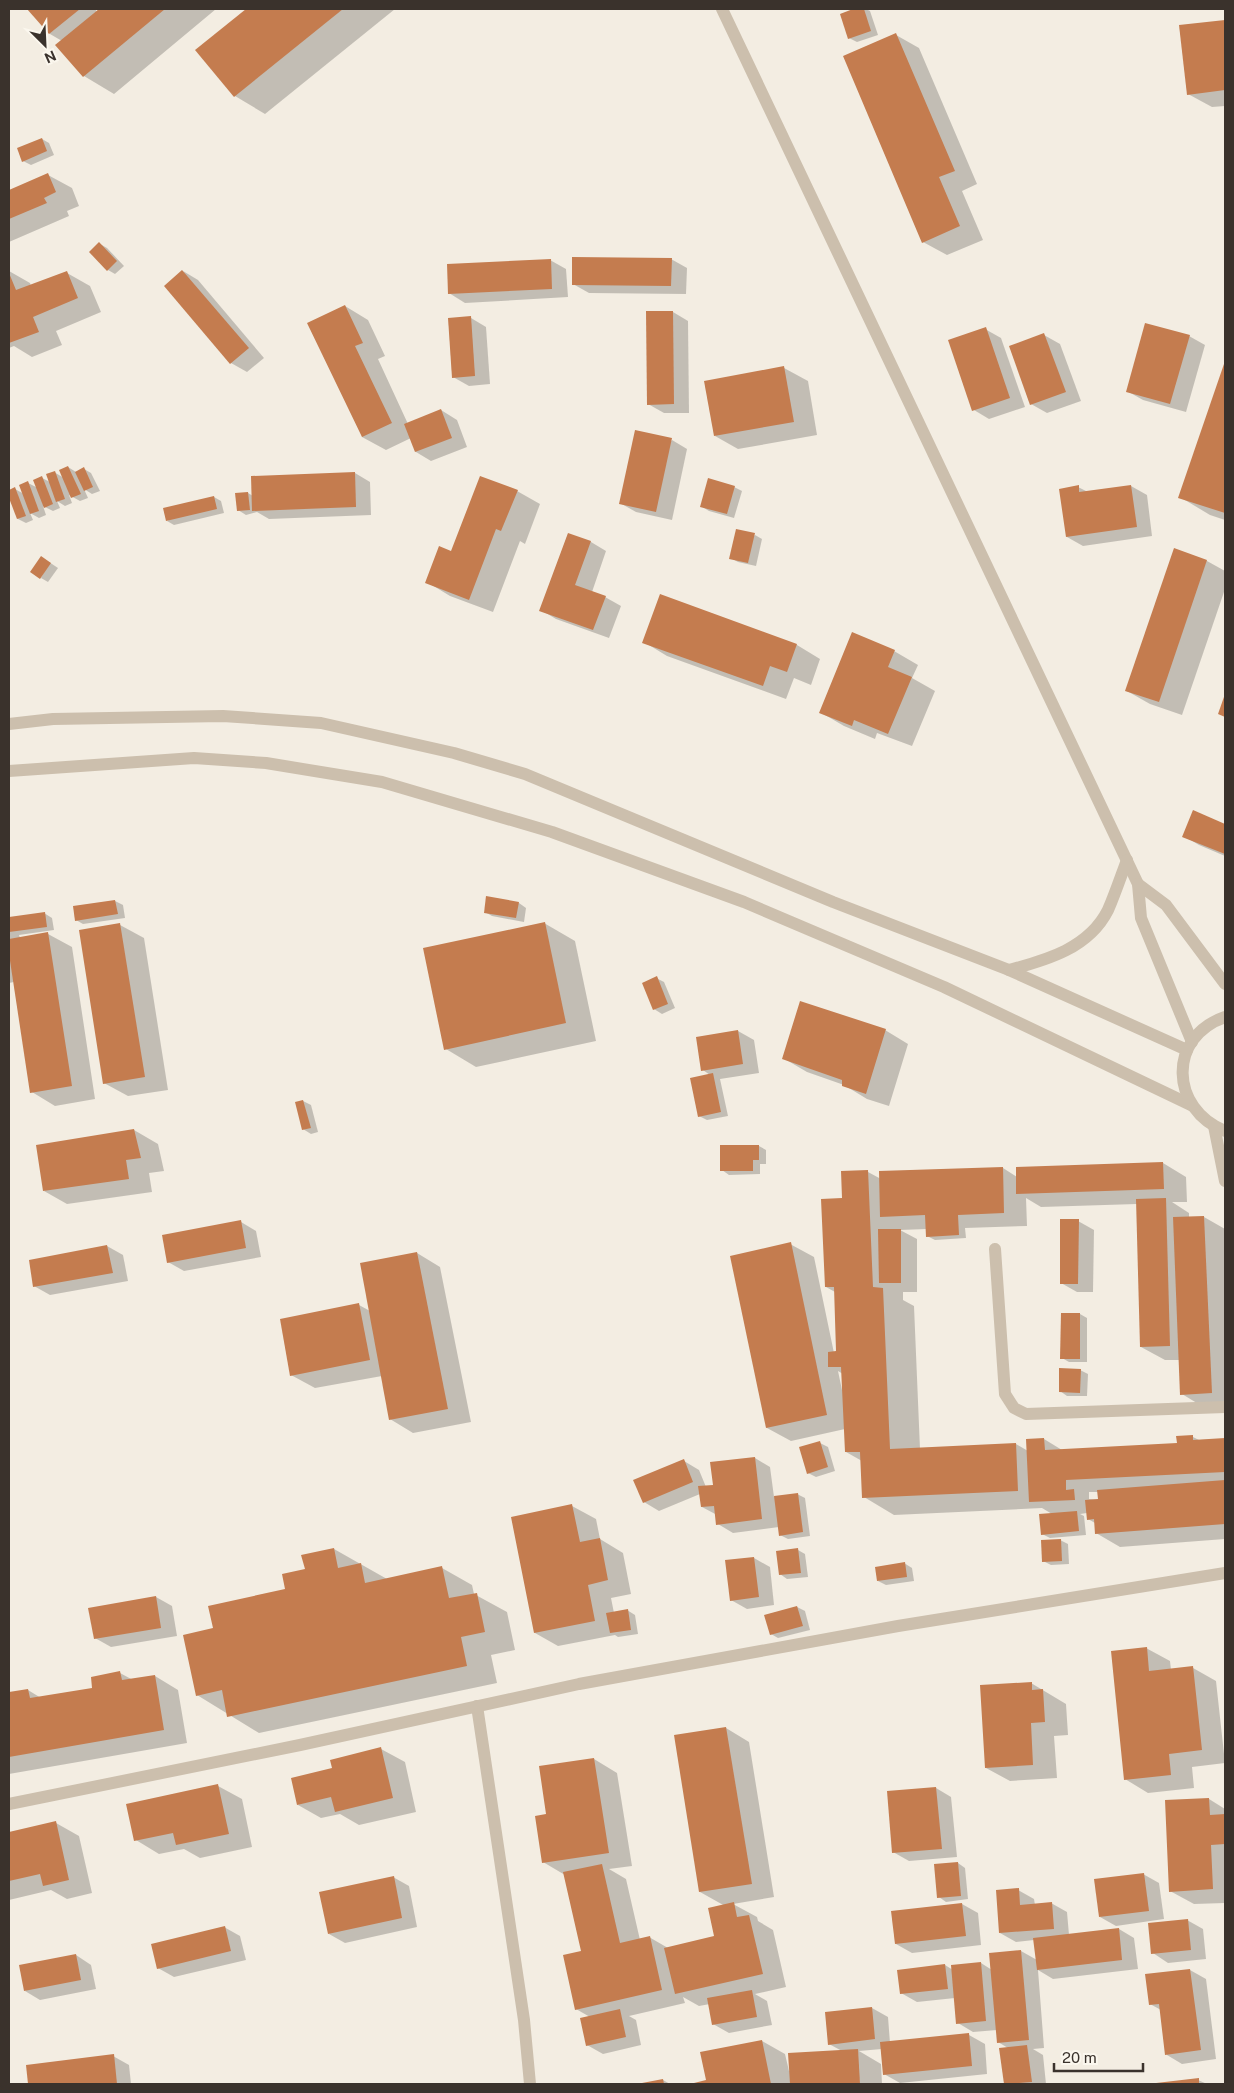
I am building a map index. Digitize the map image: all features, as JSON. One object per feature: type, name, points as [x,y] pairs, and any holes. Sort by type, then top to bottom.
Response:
[{"type":"street","points":[[722,9],[1138,884],[1141,918],[1190,1046]]},
{"type":"street","points":[[9,724],[53,719],[232,717],[321,723],[454,753],[525,774],[833,902],[1009,970],[1190,1046]]},
{"type":"street","points":[[9,771],[194,758],[266,764],[382,782],[552,832],[744,902],[944,987],[1192,1105]]},
{"type":"street","points":[[1009,970],[1048,960],[1076,945],[1092,931],[1107,912],[1127,860]]},
{"type":"street","points":[[1138,884],[1166,904],[1225,984]]},
{"type":"street","points":[[1225,1017],[1203,1029],[1190,1046],[1183,1068],[1184,1087],[1192,1105],[1201,1117],[1220,1128],[1225,1181]]},
{"type":"street","points":[[995,1249],[1005,1394],[1014,1408],[1026,1414],[1225,1407]]},
{"type":"street","points":[[9,1804],[300,1745],[579,1684],[898,1626],[1225,1573]]},
{"type":"street","points":[[477,1706],[524,2020],[530,2084]]},
{"type":"building","points":[[27,9],[80,9],[49,34]]},
{"type":"building","points":[[99,9],[165,9],[83,77],[55,45]]},
{"type":"building","points":[[246,9],[343,9],[234,97],[195,50]]},
{"type":"building","points":[[853,9],[864,9],[871,31],[848,39],[840,14]]},
{"type":"building","points":[[1225,20],[1225,90],[1187,95],[1179,25]]},
{"type":"building","points":[[896,33],[955,171],[939,177],[960,226],[922,243],[843,56]]},
{"type":"building","points":[[42,138],[47,151],[22,162],[17,148]]},
{"type":"building","points":[[48,173],[56,192],[44,198],[47,203],[9,219],[9,190]]},
{"type":"building","points":[[99,242],[117,261],[107,271],[89,252]]},
{"type":"building","points":[[572,257],[672,258],[671,286],[572,285]]},
{"type":"building","points":[[551,259],[552,289],[448,294],[447,264]]},
{"type":"building","points":[[182,270],[249,348],[230,364],[164,286]]},
{"type":"building","points":[[67,271],[78,298],[33,317],[39,332],[9,343],[9,273],[16,290]]},
{"type":"building","points":[[345,305],[363,343],[355,346],[392,423],[362,437],[307,323]]},
{"type":"building","points":[[646,311],[673,311],[674,404],[647,405]]},
{"type":"building","points":[[471,316],[475,376],[452,378],[448,318]]},
{"type":"building","points":[[1145,323],[1190,335],[1170,404],[1126,392]]},
{"type":"building","points":[[986,327],[1010,398],[972,411],[948,340]]},
{"type":"building","points":[[1044,333],[1066,392],[1030,405],[1009,346]]},
{"type":"building","points":[[1225,361],[1225,513],[1178,498]]},
{"type":"building","points":[[784,366],[794,422],[714,436],[704,381]]},
{"type":"building","points":[[441,409],[452,438],[415,452],[404,424]]},
{"type":"building","points":[[635,430],[672,438],[656,512],[619,504]]},
{"type":"building","points":[[68,466],[81,494],[71,498],[59,470]]},
{"type":"building","points":[[84,467],[93,487],[84,491],[75,472]]},
{"type":"building","points":[[55,471],[65,499],[56,502],[46,474]]},
{"type":"building","points":[[355,472],[356,507],[252,511],[251,476]]},
{"type":"building","points":[[42,476],[53,504],[44,508],[33,480]]},
{"type":"building","points":[[480,476],[518,490],[501,531],[496,529],[469,600],[425,583],[439,546],[451,551]]},
{"type":"building","points":[[708,478],[735,486],[727,514],[700,507]]},
{"type":"building","points":[[28,481],[39,511],[30,514],[19,485]]},
{"type":"building","points":[[1079,485],[1079,492],[1131,485],[1137,527],[1066,537],[1059,489]]},
{"type":"building","points":[[15,487],[26,516],[17,519],[9,498],[9,490]]},
{"type":"building","points":[[248,492],[250,510],[237,511],[235,493]]},
{"type":"building","points":[[214,496],[217,509],[166,521],[163,508]]},
{"type":"building","points":[[736,529],[755,533],[748,563],[729,559]]},
{"type":"building","points":[[568,533],[591,541],[575,585],[606,596],[593,630],[539,611]]},
{"type":"building","points":[[1174,548],[1207,560],[1159,702],[1125,691]]},
{"type":"building","points":[[41,556],[51,563],[40,579],[30,572]]},
{"type":"building","points":[[660,594],[797,644],[787,672],[770,666],[763,686],[642,643]]},
{"type":"building","points":[[852,632],[895,650],[888,667],[912,677],[888,734],[854,720],[852,726],[819,713]]},
{"type":"building","points":[[1225,694],[1225,717],[1218,714]]},
{"type":"building","points":[[1193,810],[1225,824],[1225,854],[1182,837]]},
{"type":"building","points":[[486,896],[519,902],[516,918],[484,913]]},
{"type":"building","points":[[115,900],[118,914],[75,921],[73,906]]},
{"type":"building","points":[[45,912],[47,927],[9,932],[9,917]]},
{"type":"building","points":[[545,922],[566,1023],[444,1050],[423,948]]},
{"type":"building","points":[[120,923],[145,1077],[103,1084],[79,930]]},
{"type":"building","points":[[48,932],[72,1086],[30,1093],[9,954],[9,939]]},
{"type":"building","points":[[657,976],[668,1004],[653,1010],[642,983]]},
{"type":"building","points":[[800,1001],[886,1029],[866,1094],[842,1086],[842,1080],[782,1059]]},
{"type":"building","points":[[738,1030],[743,1064],[701,1071],[696,1037]]},
{"type":"building","points":[[713,1073],[721,1112],[698,1117],[690,1078]]},
{"type":"building","points":[[303,1100],[311,1128],[302,1130],[295,1102]]},
{"type":"building","points":[[134,1129],[141,1158],[126,1160],[129,1179],[43,1191],[36,1145]]},
{"type":"building","points":[[720,1145],[759,1145],[759,1160],[753,1160],[753,1171],[720,1171]]},
{"type":"building","points":[[1163,1162],[1164,1189],[1016,1194],[1016,1167]]},
{"type":"building","points":[[1003,1167],[1004,1213],[958,1215],[959,1235],[926,1237],[925,1215],[880,1217],[879,1171]]},
{"type":"building","points":[[868,1170],[873,1287],[883,1288],[890,1449],[1016,1443],[1018,1491],[862,1498],[860,1452],[845,1452],[841,1367],[828,1367],[828,1352],[836,1351],[834,1287],[825,1287],[821,1199],[842,1198],[841,1171]]},
{"type":"building","points":[[1166,1198],[1170,1346],[1140,1347],[1136,1199]]},
{"type":"building","points":[[1204,1216],[1212,1393],[1180,1395],[1173,1217]]},
{"type":"building","points":[[1060,1219],[1079,1219],[1078,1284],[1060,1284]]},
{"type":"building","points":[[241,1220],[246,1248],[167,1263],[162,1235]]},
{"type":"building","points":[[878,1229],[901,1229],[901,1283],[879,1283]]},
{"type":"building","points":[[791,1242],[827,1415],[766,1428],[730,1256]]},
{"type":"building","points":[[107,1245],[113,1273],[33,1287],[29,1260]]},
{"type":"building","points":[[417,1252],[448,1409],[389,1420],[360,1263]]},
{"type":"building","points":[[359,1303],[370,1360],[290,1376],[280,1319]]},
{"type":"building","points":[[1061,1313],[1080,1313],[1080,1359],[1060,1359]]},
{"type":"building","points":[[1059,1368],[1081,1369],[1080,1393],[1059,1392]]},
{"type":"building","points":[[1193,1435],[1193,1440],[1225,1438],[1225,1472],[1066,1480],[1066,1490],[1074,1489],[1075,1500],[1029,1502],[1026,1439],[1044,1438],[1045,1450],[1177,1443],[1176,1436]]},
{"type":"building","points":[[820,1441],[828,1467],[807,1474],[799,1447]]},
{"type":"building","points":[[755,1457],[762,1519],[716,1525],[714,1506],[701,1507],[698,1486],[713,1485],[710,1462]]},
{"type":"building","points":[[684,1459],[693,1482],[643,1503],[633,1480]]},
{"type":"building","points":[[1225,1480],[1225,1524],[1095,1534],[1094,1519],[1087,1520],[1085,1500],[1098,1499],[1097,1490]]},
{"type":"building","points":[[798,1493],[803,1532],[779,1536],[774,1496]]},
{"type":"building","points":[[572,1504],[580,1542],[600,1538],[608,1580],[588,1585],[595,1621],[534,1633],[511,1517]]},
{"type":"building","points":[[1077,1511],[1079,1531],[1041,1535],[1039,1514]]},
{"type":"building","points":[[1061,1539],[1062,1561],[1042,1562],[1041,1540]]},
{"type":"building","points":[[334,1548],[338,1568],[361,1563],[365,1583],[442,1566],[449,1598],[477,1593],[485,1632],[461,1637],[467,1666],[227,1717],[222,1690],[196,1696],[183,1635],[213,1628],[208,1606],[285,1589],[282,1574],[305,1569],[301,1555]]},
{"type":"building","points":[[798,1548],[801,1573],[779,1575],[776,1551]]},
{"type":"building","points":[[754,1557],[759,1597],[730,1601],[725,1560]]},
{"type":"building","points":[[905,1562],[907,1577],[877,1581],[875,1567]]},
{"type":"building","points":[[156,1596],[161,1628],[94,1639],[88,1608]]},
{"type":"building","points":[[797,1606],[803,1626],[770,1635],[764,1615]]},
{"type":"building","points":[[628,1609],[631,1630],[610,1633],[606,1613]]},
{"type":"building","points":[[1147,1647],[1149,1671],[1193,1666],[1202,1750],[1169,1754],[1171,1775],[1124,1780],[1111,1651]]},
{"type":"building","points":[[120,1671],[122,1680],[155,1675],[164,1730],[9,1757],[9,1692],[28,1689],[30,1698],[92,1688],[91,1677]]},
{"type":"building","points":[[1032,1682],[1032,1690],[1043,1689],[1045,1722],[1031,1723],[1033,1765],[985,1768],[980,1685]]},
{"type":"building","points":[[726,1727],[752,1884],[699,1892],[674,1735]]},
{"type":"building","points":[[381,1747],[393,1798],[335,1812],[331,1797],[297,1805],[291,1778],[332,1768],[330,1760]]},
{"type":"building","points":[[594,1758],[609,1853],[542,1863],[535,1816],[546,1814],[539,1766]]},
{"type":"building","points":[[218,1784],[229,1834],[176,1845],[173,1833],[134,1841],[126,1804]]},
{"type":"building","points":[[936,1787],[942,1849],[892,1853],[887,1791]]},
{"type":"building","points":[[1209,1798],[1210,1815],[1225,1814],[1225,1844],[1211,1845],[1213,1889],[1169,1892],[1165,1800]]},
{"type":"building","points":[[56,1821],[69,1880],[43,1886],[40,1874],[9,1881],[9,1832]]},
{"type":"building","points":[[958,1862],[961,1896],[937,1898],[934,1864]]},
{"type":"building","points":[[602,1864],[620,1943],[650,1936],[662,1990],[575,2010],[563,1955],[581,1951],[563,1872]]},
{"type":"building","points":[[1144,1873],[1149,1911],[1099,1917],[1094,1879]]},
{"type":"building","points":[[394,1876],[402,1918],[328,1934],[319,1892]]},
{"type":"building","points":[[1019,1888],[1020,1905],[1052,1902],[1054,1929],[999,1933],[996,1890]]},
{"type":"building","points":[[734,1902],[737,1917],[749,1915],[763,1974],[675,1994],[664,1948],[714,1936],[708,1908]]},
{"type":"building","points":[[962,1903],[966,1936],[895,1944],[891,1911]]},
{"type":"building","points":[[1188,1919],[1191,1950],[1151,1954],[1148,1923]]},
{"type":"building","points":[[225,1926],[231,1951],[157,1969],[151,1944]]},
{"type":"building","points":[[1119,1928],[1122,1960],[1037,1970],[1033,1938]]},
{"type":"building","points":[[1021,1950],[1029,2040],[997,2043],[989,1953]]},
{"type":"building","points":[[76,1954],[81,1980],[24,1991],[19,1965]]},
{"type":"building","points":[[981,1962],[986,2021],[956,2024],[951,1965]]},
{"type":"building","points":[[945,1964],[948,1989],[900,1994],[897,1970]]},
{"type":"building","points":[[1190,1969],[1201,2050],[1165,2055],[1159,2004],[1149,2005],[1145,1974]]},
{"type":"building","points":[[752,1990],[757,2017],[712,2025],[707,1998]]},
{"type":"building","points":[[872,2007],[875,2039],[828,2045],[825,2012]]},
{"type":"building","points":[[620,2009],[626,2037],[586,2046],[580,2018]]},
{"type":"building","points":[[969,2033],[972,2066],[883,2075],[880,2042]]},
{"type":"building","points":[[762,2040],[771,2084],[690,2084],[706,2080],[700,2052]]},
{"type":"building","points":[[1027,2045],[1032,2082],[1004,2084],[999,2048]]},
{"type":"building","points":[[858,2049],[860,2084],[790,2084],[788,2053]]},
{"type":"building","points":[[114,2054],[117,2084],[28,2084],[26,2065]]},
{"type":"building","points":[[1199,2078],[1199,2084],[1156,2083]]},
{"type":"building","points":[[663,2079],[664,2084],[642,2084],[642,2083]]}]
